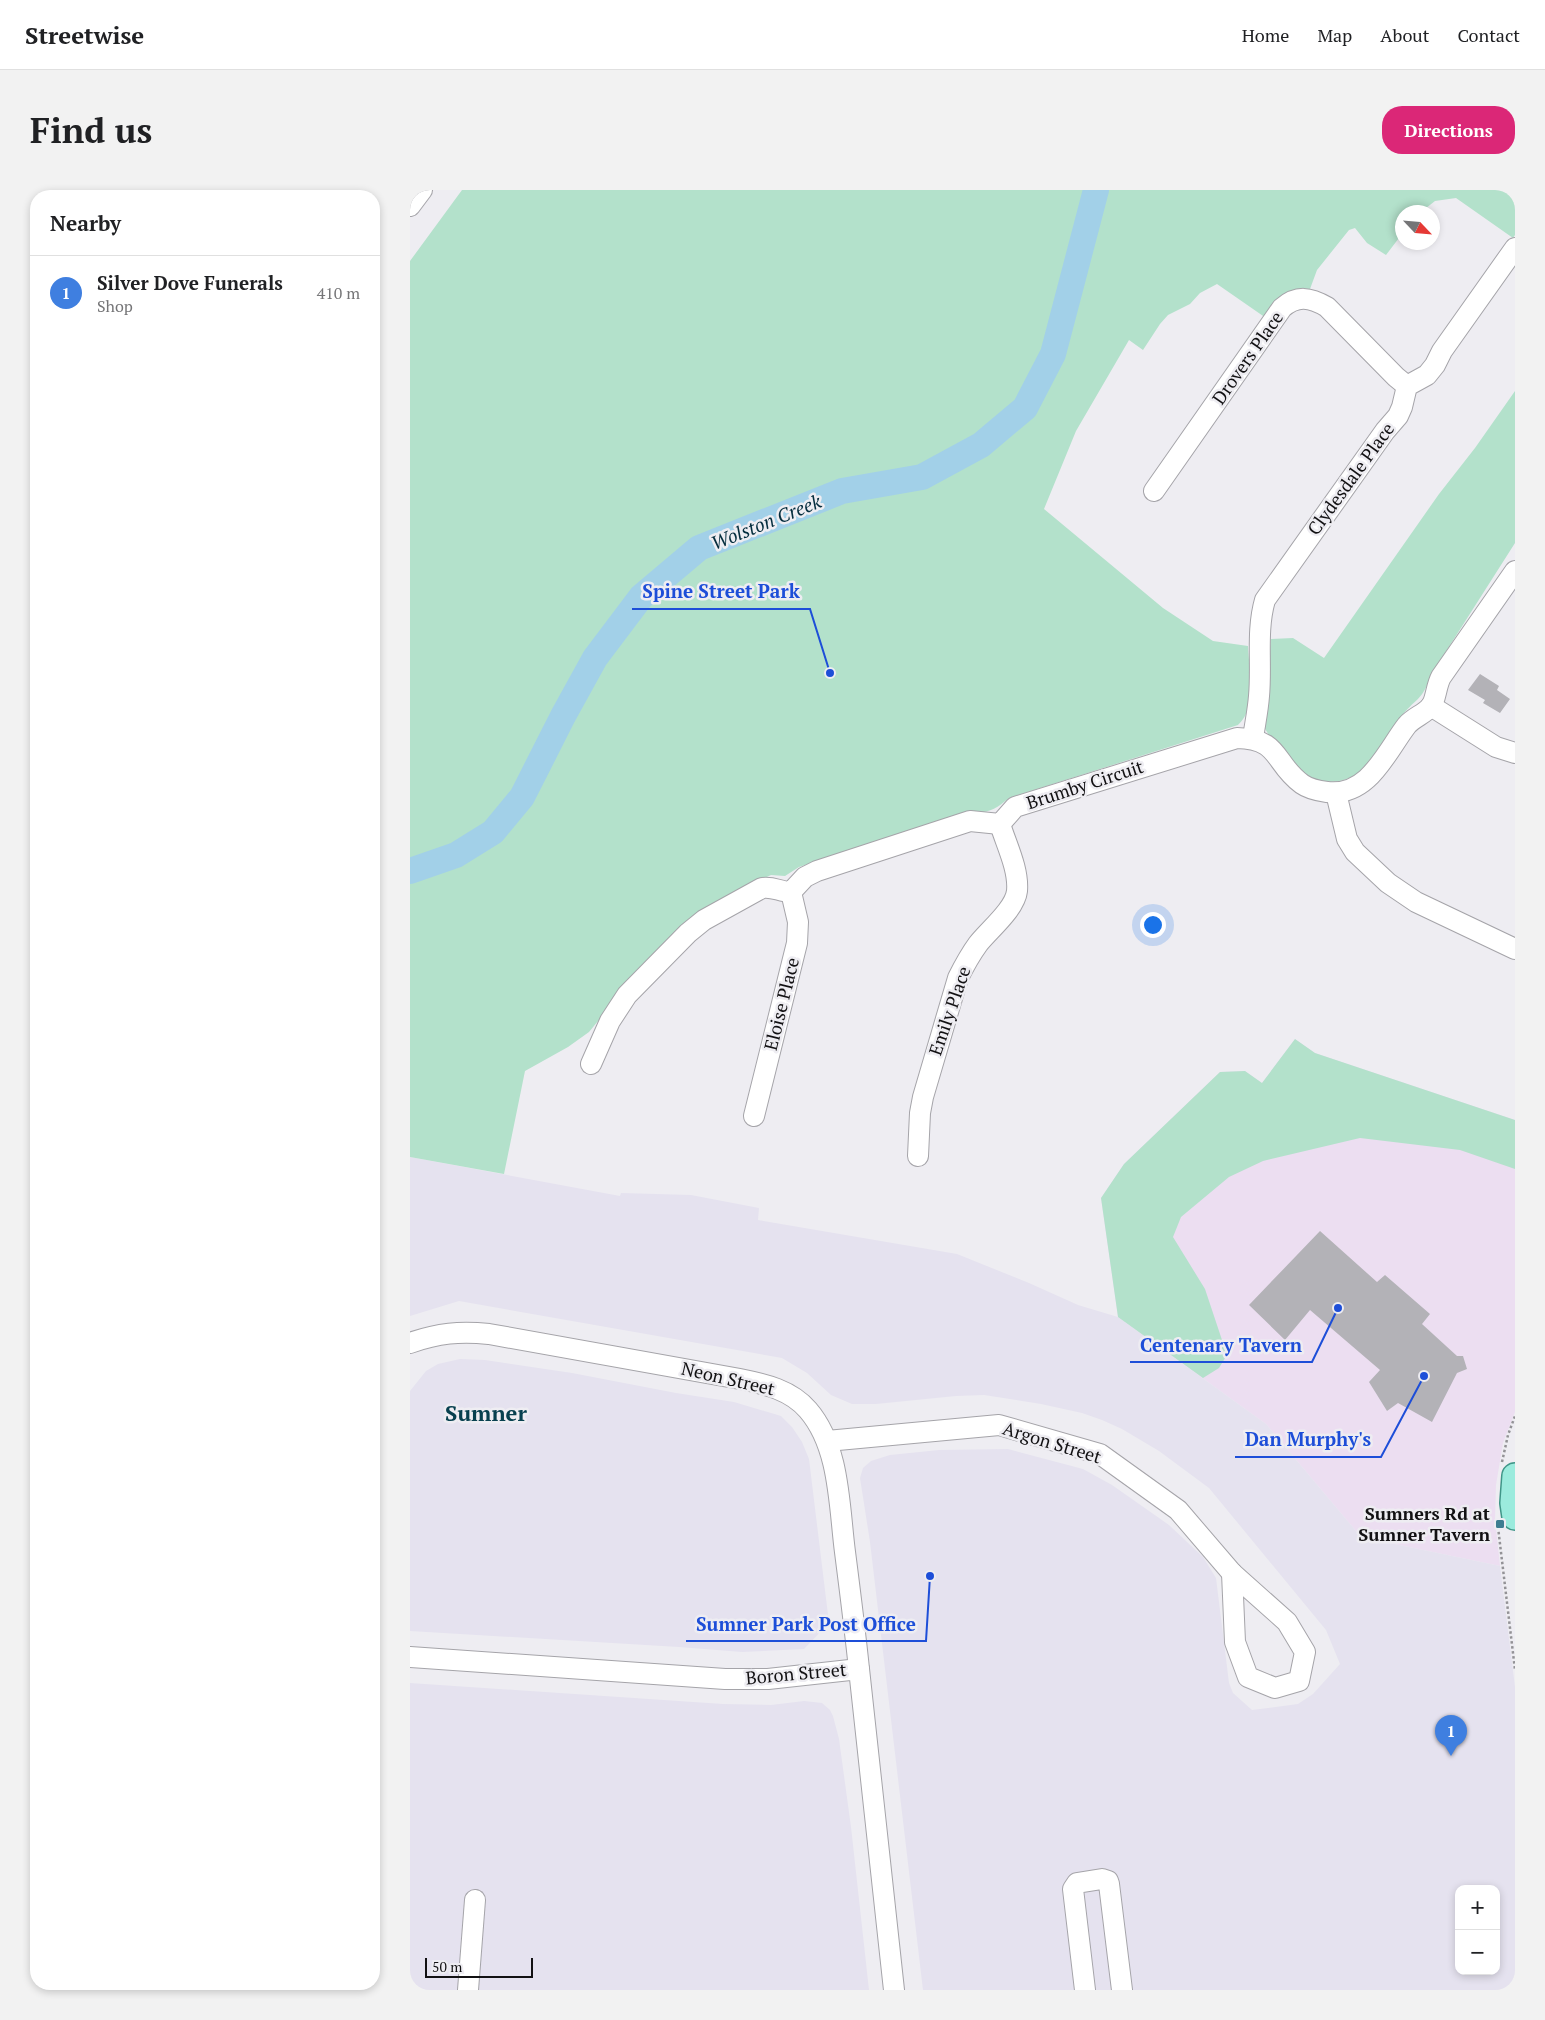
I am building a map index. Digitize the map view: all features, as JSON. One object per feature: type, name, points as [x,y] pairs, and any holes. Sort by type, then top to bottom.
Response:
[{"type":"main road","points":[[1506,1518],[1514,1503],[1508,1471]]},
{"type":"street","points":[[410,206],[422,190]]},
{"type":"street","points":[[1407,386],[1427,375],[1515,248]]},
{"type":"street","name":"Drovers Place","points":[[1154,492],[1282,308],[1290,301],[1302,298],[1315,300],[1327,307],[1396,378],[1407,386]]},
{"type":"street","name":"Clydesdale Place","points":[[1253,738],[1259,696],[1260,632],[1265,600],[1385,431],[1398,416],[1407,386]]},
{"type":"street","points":[[1253,738],[1268,745],[1293,777],[1304,786],[1318,791],[1336,793],[1352,789],[1364,782],[1375,771],[1408,724],[1432,706],[1436,687],[1441,677],[1515,571]]},
{"type":"street","points":[[1432,706],[1489,743],[1515,753]]},
{"type":"street","name":"Brumby Circuit","points":[[1000,824],[1015,807],[1223,741],[1237,738],[1253,738]]},
{"type":"street","points":[[1336,793],[1346,840],[1355,852],[1388,882],[1416,902],[1515,949]]},
{"type":"street","points":[[591,1064],[618,1006],[688,933],[704,920],[762,888],[770,886],[782,892],[791,892],[805,877],[817,871],[970,821],[1000,824]]},
{"type":"street","name":"Emily Place","points":[[918,1156],[920,1113],[923,1097],[958,978],[965,963],[978,945],[1012,905],[1017,892],[1016,875],[1000,824]]},
{"type":"street","name":"Eloise Place","points":[[754,1116],[797,943],[798,922],[791,892]]},
{"type":"street","name":"Neon Street","points":[[410,1343],[430,1336],[461,1332],[489,1334],[766,1384],[789,1394],[808,1410],[827,1441],[836,1478],[859,1669]]},
{"type":"street","name":"Argon Street","points":[[827,1441],[999,1425],[1100,1454],[1178,1510],[1232,1573],[1287,1622],[1305,1652],[1299,1681],[1275,1688],[1248,1677],[1235,1642],[1232,1573]]},
{"type":"street","name":"Boron Street","points":[[410,1657],[725,1679],[768,1679],[859,1669],[894,1990]]},
{"type":"street","points":[[1085,1990],[1073,1889],[1077,1883],[1105,1880],[1109,1884],[1122,1990]]},
{"type":"street","points":[[468,1990],[475,1900]]},
{"type":"path","points":[[1508,1471],[1508,1435],[1515,1416]]},
{"type":"path","points":[[1506,1518],[1515,1670]]},
{"type":"shaded area","points":[[1295,1039],[1315,1053],[1515,1120],[1515,1412],[1503,1443],[1496,1485],[1495,1519],[1500,1566],[1361,1537],[1266,1424],[1118,1317],[1101,1198],[1124,1164],[1220,1072],[1245,1071],[1262,1083]]},
{"type":"shaded area","points":[[410,1157],[620,1196],[621,1193],[691,1195],[759,1208],[758,1220],[957,1254],[1078,1305],[1118,1317],[1266,1424],[1361,1537],[1500,1566],[1515,1687],[1515,1990],[923,1990],[870,1542],[860,1478],[863,1468],[871,1461],[890,1455],[939,1450],[1008,1449],[1083,1469],[1112,1485],[1169,1525],[1203,1557],[1216,1578],[1229,1683],[1233,1693],[1252,1710],[1298,1704],[1313,1694],[1340,1664],[1326,1630],[1209,1488],[1159,1451],[1122,1429],[1102,1420],[1082,1413],[1041,1404],[984,1395],[876,1404],[852,1404],[831,1395],[807,1373],[782,1358],[459,1301],[410,1316]]},
{"type":"shaded area","points":[[460,1359],[485,1360],[572,1373],[734,1402],[781,1416],[792,1427],[802,1442],[809,1459],[829,1623],[804,1649],[742,1652],[410,1631],[410,1391],[426,1371],[438,1364]]},
{"type":"shaded area","points":[[410,1683],[723,1704],[771,1705],[804,1701],[822,1703],[830,1710],[833,1716],[839,1739],[869,1990],[410,1990]]},
{"type":"green space","points":[[462,190],[1515,190],[1515,235],[1513,238],[1456,198],[1435,201],[1430,205],[1395,205],[1395,243],[1386,255],[1367,243],[1355,228],[1349,230],[1317,270],[1310,289],[1302,288],[1290,292],[1279,301],[1266,318],[1217,284],[1200,293],[1190,304],[1168,315],[1143,350],[1129,340],[1076,431],[1044,509],[1163,608],[1213,641],[1248,646],[1251,677],[1250,699],[1248,709],[1238,725],[1009,798],[992,810],[971,812],[891,836],[799,867],[785,876],[771,875],[756,882],[617,998],[589,1032],[568,1047],[525,1071],[504,1174],[410,1157],[410,261]]},
{"type":"green space","points":[[1515,391],[1515,543],[1431,675],[1428,684],[1418,699],[1400,718],[1367,765],[1354,776],[1337,781],[1328,782],[1312,778],[1300,770],[1264,727],[1271,639],[1293,638],[1324,658],[1439,494],[1475,448]]},
{"type":"green space","points":[[1295,1039],[1315,1053],[1515,1120],[1515,1169],[1460,1150],[1360,1138],[1263,1161],[1229,1177],[1181,1217],[1173,1237],[1205,1289],[1227,1355],[1219,1368],[1203,1378],[1118,1317],[1101,1198],[1124,1164],[1220,1072],[1245,1071],[1262,1083]]},
{"type":"building","points":[[1480,674],[1499,686],[1497,690],[1510,699],[1500,713],[1483,703],[1485,700],[1468,690]]},
{"type":"building","points":[[1320,1231],[1377,1282],[1385,1275],[1430,1314],[1422,1324],[1457,1356],[1463,1356],[1467,1369],[1457,1373],[1432,1422],[1398,1403],[1387,1411],[1369,1382],[1380,1370],[1310,1310],[1285,1340],[1249,1305]]},
{"type":"waterway","name":"Wolston Creek","points":[[410,871],[456,855],[493,832],[522,797],[595,658],[641,597],[699,548],[842,491],[922,477],[981,445],[1025,408],[1053,354],[1096,190]]},
{"type":"place","name":"Spine Street Park","points":[[830,673]]},
{"type":"place","name":"Centenary Tavern","points":[[1338,1308]]},
{"type":"place","name":"Dan Murphy's","points":[[1424,1376]]},
{"type":"place","name":"Sumners Rd at Sumner Tavern","points":[[1500,1524]]},
{"type":"place","name":"Sumner Park Post Office","points":[[930,1576]]},
{"type":"place","name":"Silver Dove Funerals","points":[[1451,1756]]},
{"type":"district","name":"Sumner","points":[[486,1413]]}]
